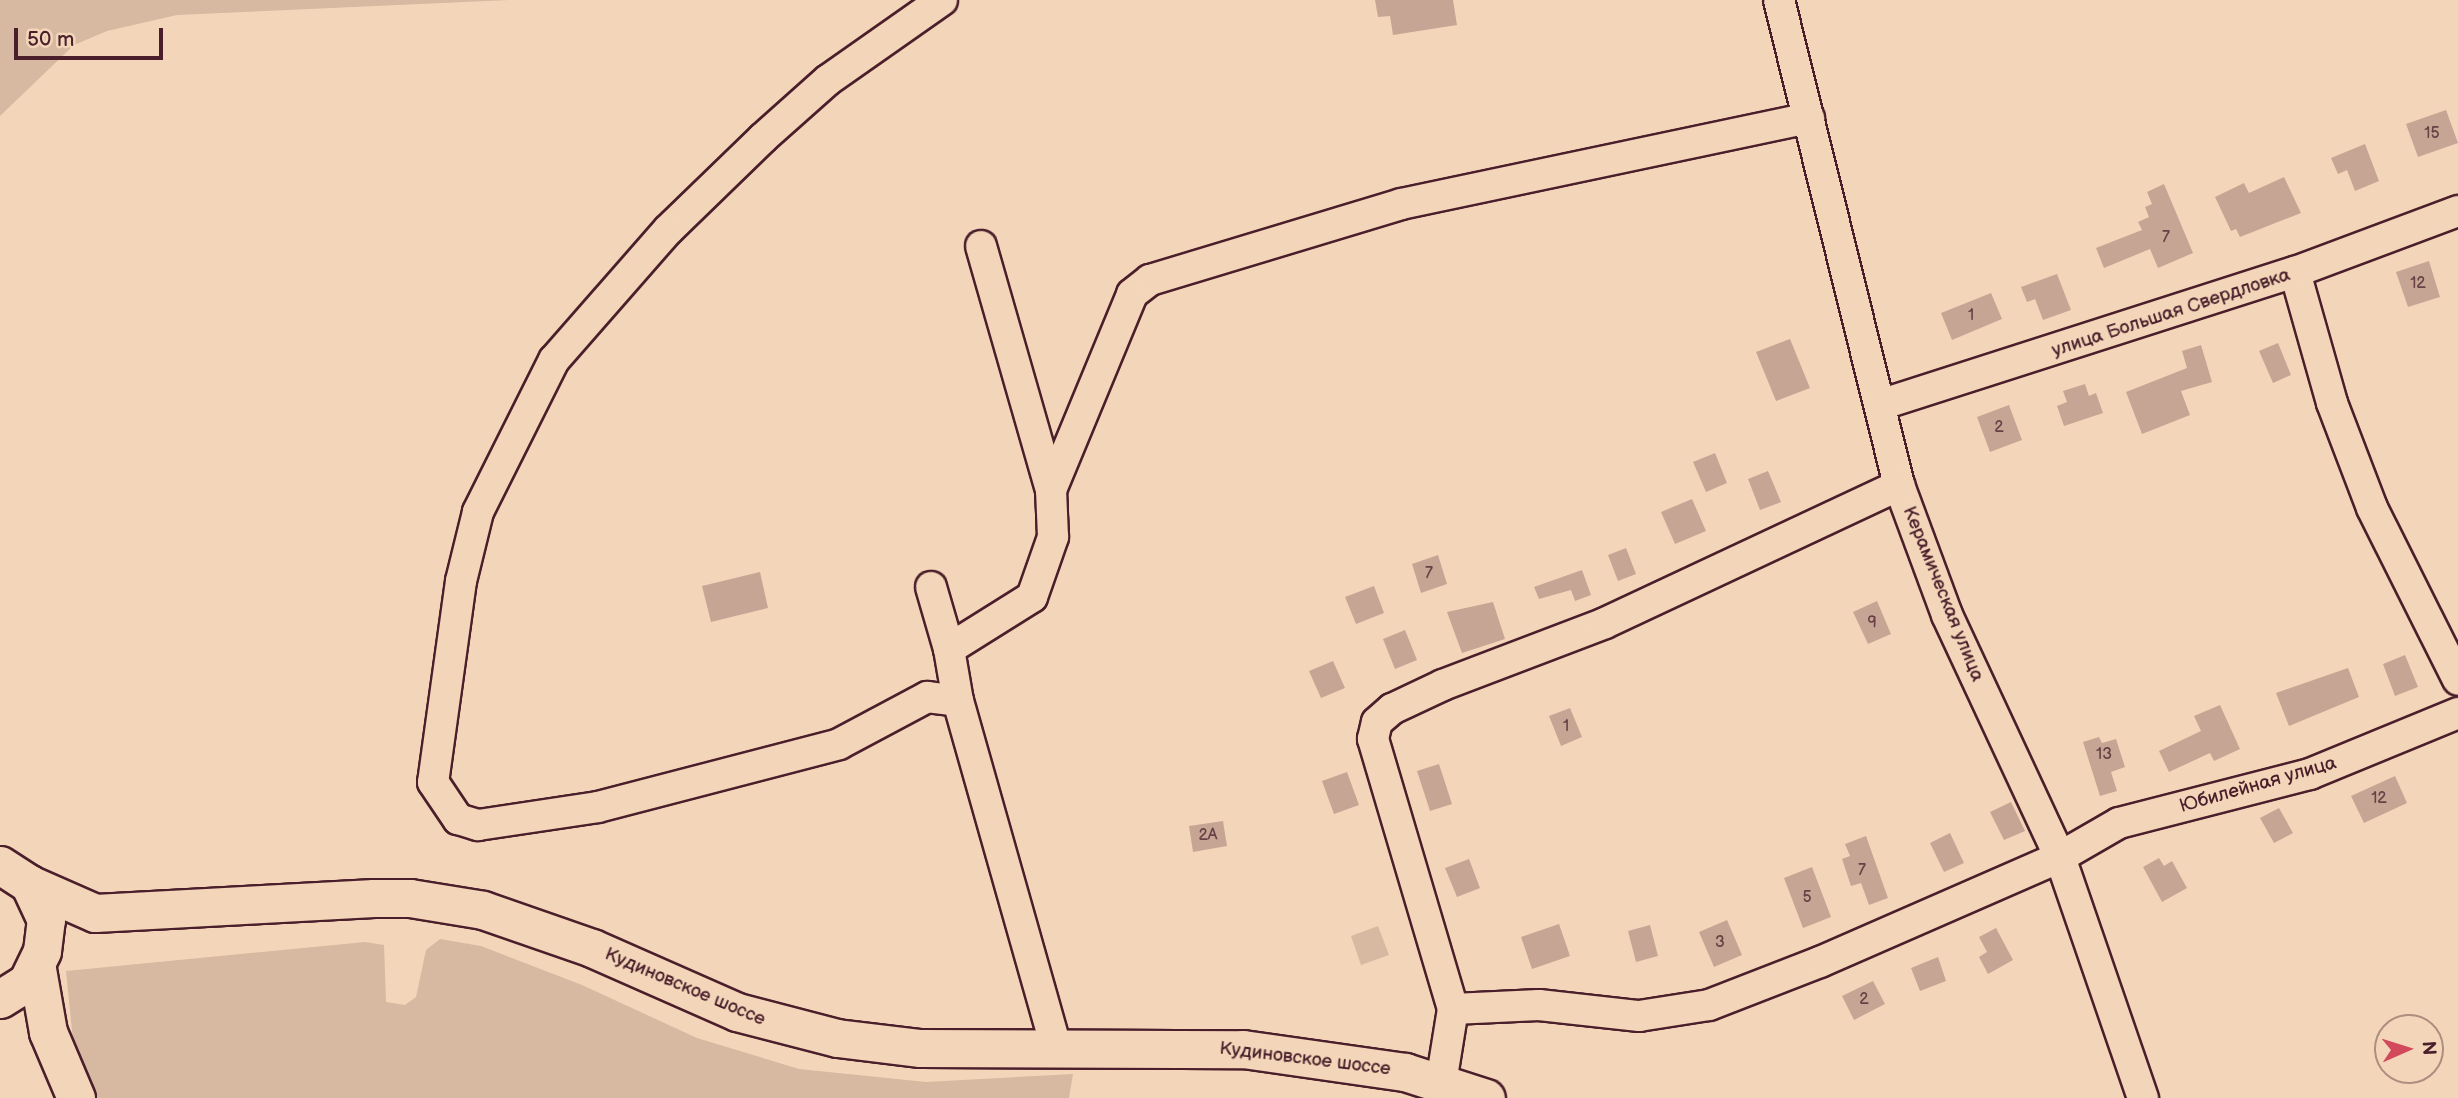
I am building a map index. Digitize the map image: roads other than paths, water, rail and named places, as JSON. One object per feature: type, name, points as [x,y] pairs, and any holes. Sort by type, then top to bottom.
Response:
[{"type":"main road","name":"Кудиновское шоссе","points":[[15,874],[95,913],[361,898],[445,903],[554,933],[737,1012],[784,1028],[920,1048],[1243,1049],[1403,1082],[1441,1083],[1486,1098]]},
{"type":"main road","name":"Кудиновское шоссе","points":[[15,874],[46,920],[39,960],[48,1032],[76,1098]]},
{"type":"main road","points":[[0,999],[27,982],[39,960],[95,913]]},
{"type":"street","points":[[942,0],[828,80],[763,138],[668,230],[554,360],[478,512],[461,581],[433,782],[457,818],[478,825],[598,807],[839,744],[927,696],[958,701]]},
{"type":"street","name":"Керамическая улица","points":[[1779,0],[1899,485],[1947,615],[2060,857],[2143,1098]]},
{"type":"street","points":[[1051,491],[1132,294],[1150,280],[1401,204],[1809,118]]},
{"type":"street","name":"улица Большая Свердловка","points":[[1880,405],[2295,272],[2458,211]]},
{"type":"street","points":[[949,649],[1032,597],[1053,537],[1051,491],[981,246]]},
{"type":"street","points":[[2295,272],[2332,404],[2372,508],[2458,680]]},
{"type":"street","points":[[1441,1083],[1453,1009],[1373,739],[1377,722],[1392,709],[1443,685],[1605,623],[1899,485]]},
{"type":"street","points":[[931,587],[949,649],[958,701],[1056,1047]]},
{"type":"street","name":"Юбилейная улица","points":[[1453,1009],[1539,1005],[1639,1016],[1709,1005],[1820,962],[2060,857],[2119,823],[2310,774],[2458,713]]}]
